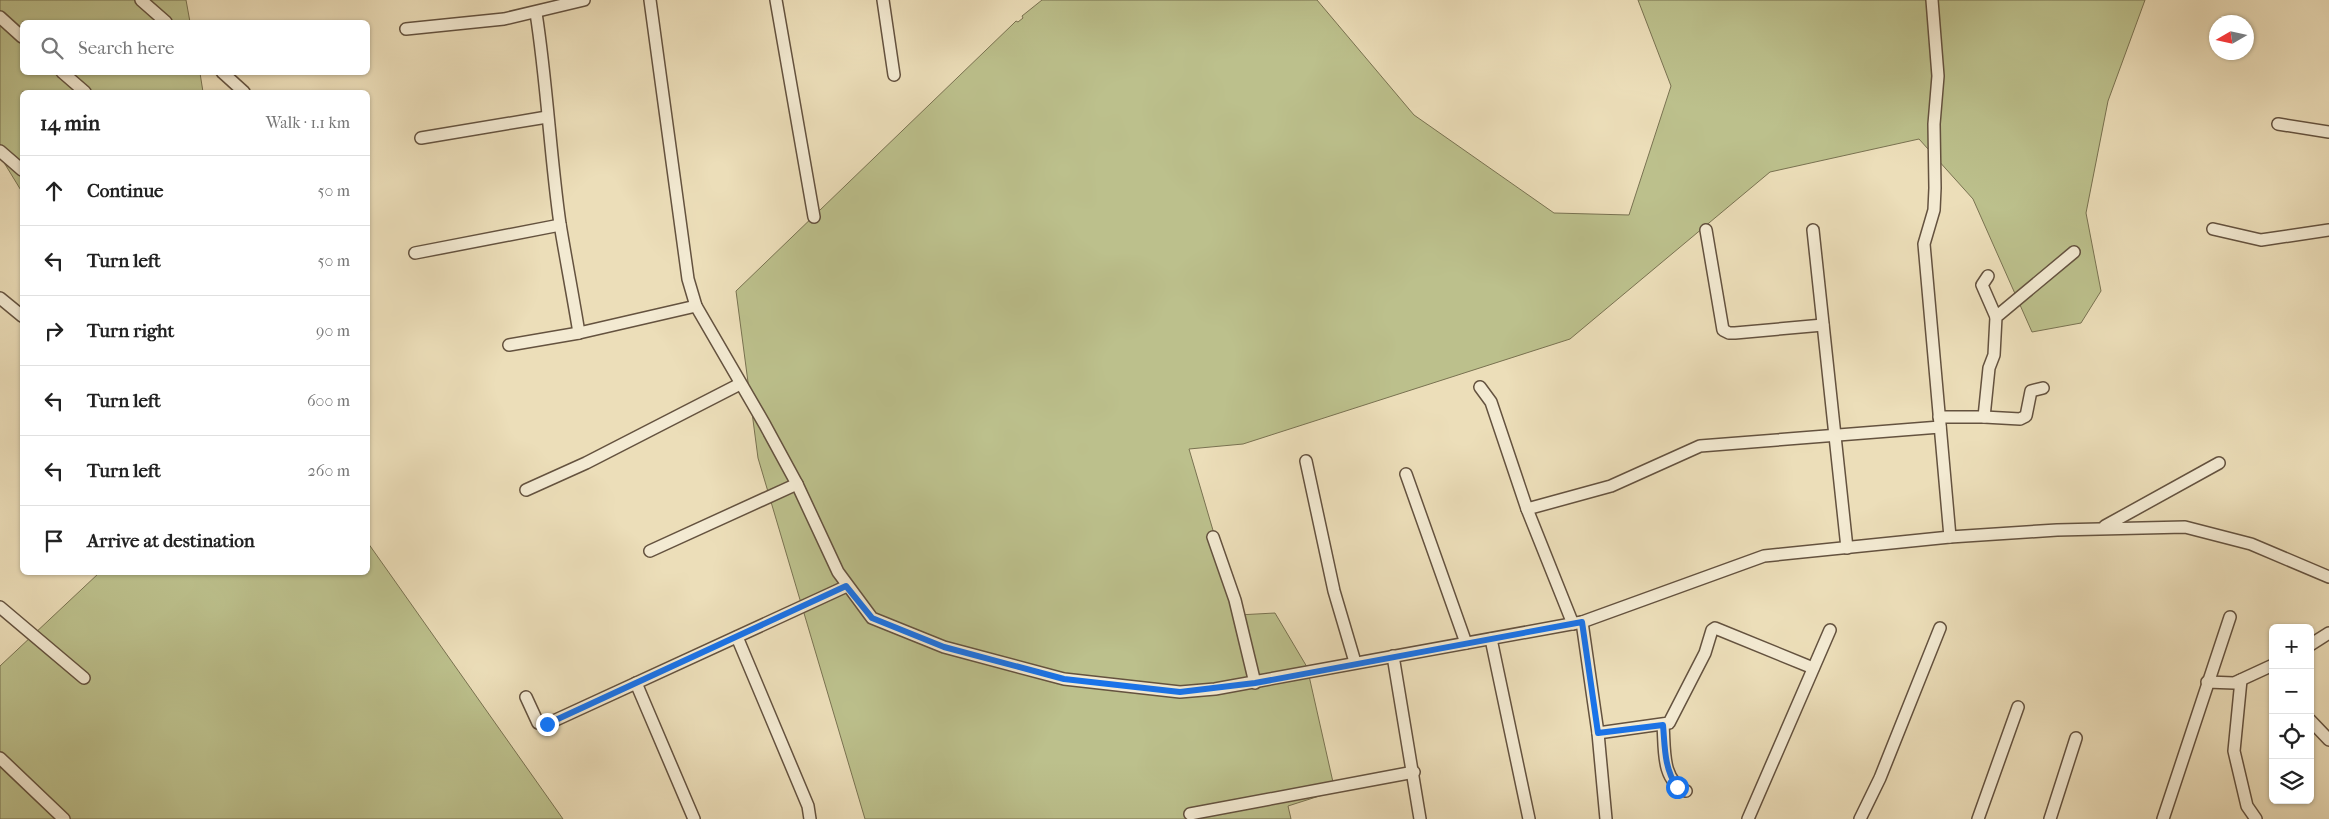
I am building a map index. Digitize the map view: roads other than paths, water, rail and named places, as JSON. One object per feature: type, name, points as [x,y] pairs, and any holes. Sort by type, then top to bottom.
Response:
[{"type":"street","points":[[141,0],[164,20]]},
{"type":"street","points":[[406,29],[504,19],[536,13],[584,0]]},
{"type":"street","points":[[650,0],[688,279],[696,306],[797,484],[846,586],[872,618],[944,647],[1064,679],[1180,692],[1255,683],[1355,662],[1490,640],[1578,623],[1764,556],[1950,537],[2101,528],[2185,527],[2215,533],[2251,544],[2329,577]]},
{"type":"street","points":[[776,0],[814,217]]},
{"type":"street","points":[[883,0],[894,75]]},
{"type":"street","points":[[1932,0],[1938,76],[1934,124],[1935,188],[1934,210],[1924,244],[1950,537]]},
{"type":"street","points":[[536,13],[545,72],[547,117],[560,225],[578,333]]},
{"type":"street","points":[[0,17],[20,35]]},
{"type":"street","points":[[65,75],[83,90]]},
{"type":"street","points":[[225,75],[242,90]]},
{"type":"street","points":[[421,138],[547,117]]},
{"type":"street","points":[[2278,124],[2329,132]]},
{"type":"street","points":[[0,151],[20,168]]},
{"type":"street","points":[[415,253],[560,225]]},
{"type":"street","points":[[2213,229],[2260,240],[2329,230]]},
{"type":"street","points":[[1706,230],[1723,330],[1735,333],[1823,325]]},
{"type":"street","points":[[1813,230],[1847,548]]},
{"type":"street","points":[[1996,317],[2074,252]]},
{"type":"street","points":[[1984,416],[1989,368],[1994,355],[1996,317],[1982,285],[1988,276]]},
{"type":"street","points":[[0,298],[20,314]]},
{"type":"street","points":[[509,345],[578,333],[696,306]]},
{"type":"street","points":[[526,490],[586,463],[740,384]]},
{"type":"street","points":[[1480,387],[1491,402],[1527,509],[1578,623],[1598,733],[1606,819]]},
{"type":"street","points":[[1527,509],[1611,486],[1700,446],[1834,434],[1984,416],[2020,419],[2026,416],[2031,391],[2043,388]]},
{"type":"street","points":[[1306,461],[1334,591],[1355,662]]},
{"type":"street","points":[[2101,528],[2219,463]]},
{"type":"street","points":[[1406,474],[1466,643]]},
{"type":"street","points":[[650,550],[797,484]]},
{"type":"street","points":[[1213,537],[1235,600],[1255,683]]},
{"type":"street","points":[[526,697],[538,724],[542,725],[846,586]]},
{"type":"street","points":[[0,606],[84,678]]},
{"type":"street","points":[[2163,819],[2206,682],[2230,617]]},
{"type":"street","points":[[1598,733],[1669,723],[1674,718],[1705,653],[1712,630],[1715,628],[1813,668]]},
{"type":"street","points":[[1860,819],[1880,778],[1940,628]]},
{"type":"street","points":[[1748,819],[1830,630]]},
{"type":"street","points":[[2314,642],[2329,633]]},
{"type":"street","points":[[737,637],[808,806],[810,819]]},
{"type":"street","points":[[1490,640],[1529,819]]},
{"type":"street","points":[[1393,656],[1414,772],[1420,819]]},
{"type":"street","points":[[2206,682],[2234,683],[2269,667]]},
{"type":"street","points":[[2241,680],[2234,751],[2247,806],[2256,819]]},
{"type":"street","points":[[636,683],[694,819]]},
{"type":"street","points":[[1978,819],[2018,707]]},
{"type":"street","points":[[2314,724],[2329,740]]},
{"type":"street","points":[[1663,725],[1669,776],[1677,787],[1686,791]]},
{"type":"street","points":[[2050,819],[2076,738]]},
{"type":"street","points":[[0,758],[64,819]]},
{"type":"street","points":[[1190,814],[1414,772]]}]
